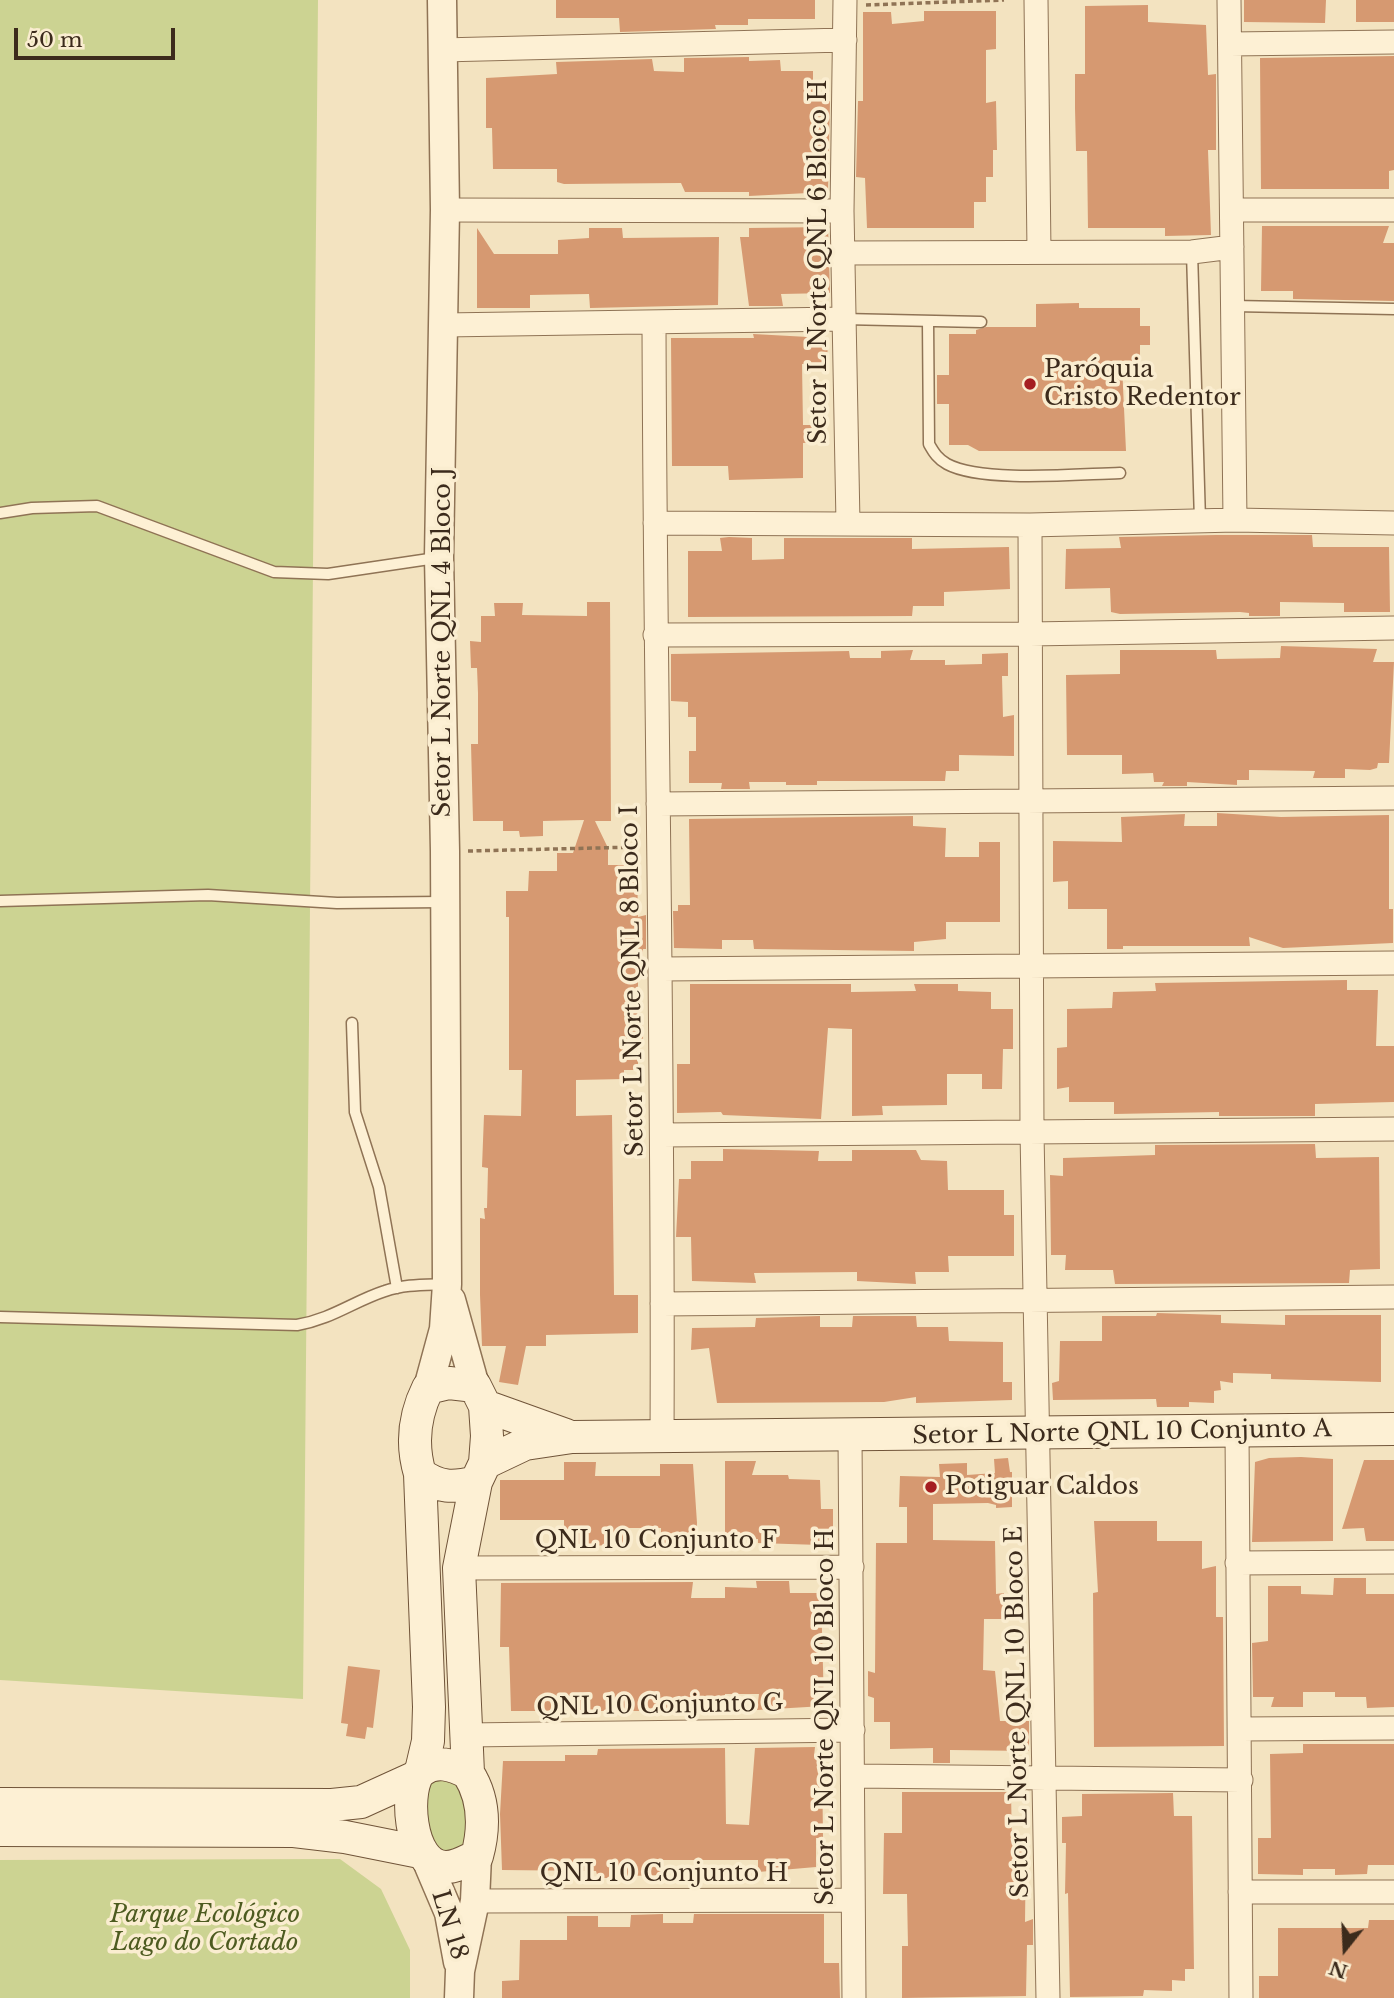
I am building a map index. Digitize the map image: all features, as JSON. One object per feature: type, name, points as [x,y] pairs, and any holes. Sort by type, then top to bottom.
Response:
[{"type":"main road","points":[[423,1856],[412,1815],[428,1741],[429,1707],[421,1474],[415,1457],[415,1430],[420,1405],[428,1388],[449,1383],[572,1437]]},
{"type":"main road","points":[[0,1830],[294,1831],[423,1856],[446,1867],[477,1856],[481,1808],[478,1789],[468,1773],[459,1568],[481,1472],[480,1396]]},
{"type":"main road","name":"Setor L Norte QNL 10 Conjunto A","points":[[572,1437],[850,1437],[1394,1429]]},
{"type":"main road","points":[[421,1474],[434,1484],[448,1487],[481,1472],[525,1444],[572,1437]]},
{"type":"main road","points":[[0,1804],[332,1805],[361,1802],[446,1764],[468,1773]]},
{"type":"street","name":"Setor L Norte QNL 4 Bloco J","points":[[442,0],[445,210],[439,557],[445,851],[443,902],[447,1284]]},
{"type":"street","points":[[1036,0],[1039,251]]},
{"type":"street","points":[[1229,0],[1235,520]]},
{"type":"street","name":"Setor L Norte QNL 6 Bloco H","points":[[845,3],[842,319],[848,523]]},
{"type":"street","points":[[442,50],[845,40]]},
{"type":"street","points":[[1230,44],[1394,42]]},
{"type":"street","points":[[445,210],[842,211]]},
{"type":"street","points":[[1233,210],[1394,210]]},
{"type":"street","points":[[842,253],[1192,251],[1232,247]]},
{"type":"street","points":[[444,325],[842,319]]},
{"type":"street","name":"Setor L Norte QNL 8 Bloco I","points":[[654,323],[655,635],[662,969],[662,1438]]},
{"type":"street","points":[[654,523],[1030,525],[1235,520],[1394,523]]},
{"type":"street","name":"Setor L Norte QNL 10 Bloco E","points":[[1030,525],[1032,1132],[1048,1998]]},
{"type":"street","points":[[655,635],[1030,634],[1394,628]]},
{"type":"street","points":[[658,804],[1394,798]]},
{"type":"street","points":[[662,969],[1394,963]]},
{"type":"street","points":[[662,1135],[1394,1129]]},
{"type":"street","points":[[428,1388],[444,1329],[447,1284]]},
{"type":"street","points":[[447,1284],[480,1396]]},
{"type":"street","points":[[662,1304],[1394,1297]]},
{"type":"street","points":[[1237,1432],[1241,1998]]},
{"type":"street","name":"Setor L Norte QNL 10 Bloco H","points":[[850,1437],[854,1998]]},
{"type":"street","points":[[1237,1563],[1394,1562]]},
{"type":"street","name":"QNL 10 Conjunto F","points":[[459,1568],[852,1567]]},
{"type":"street","points":[[1241,1729],[1394,1728]]},
{"type":"street","name":"QNL 10 Conjunto G","points":[[467,1735],[853,1730]]},
{"type":"street","points":[[854,1776],[1241,1780]]},
{"type":"street","name":"LN 18","points":[[423,1856],[449,1913],[460,1984]]},
{"type":"street","name":"LN 18","points":[[460,1984],[475,1901],[477,1856]]},
{"type":"street","points":[[1240,1892],[1394,1892]]},
{"type":"street","name":"QNL 10 Conjunto H","points":[[475,1901],[853,1900]]},
{"type":"lane","points":[[1192,251],[1200,521]]},
{"type":"lane","points":[[1233,306],[1394,309]]},
{"type":"lane","points":[[842,319],[981,322]]},
{"type":"lane","points":[[928,321],[929,444],[936,457],[966,471],[992,474],[1120,473]]},
{"type":"lane","points":[[0,513],[32,508],[97,506],[274,572],[328,574],[439,557]]},
{"type":"lane","points":[[0,901],[208,895],[337,903],[443,902]]},
{"type":"lane","points":[[352,1023],[355,1112],[379,1187],[397,1288]]},
{"type":"lane","points":[[0,1317],[297,1325],[321,1321],[397,1288],[447,1284]]},
{"type":"path","points":[[845,3],[1004,0]]},
{"type":"path","points":[[445,851],[658,846]]},
{"type":"green space","points":[[0,0],[318,0],[303,1699],[0,1680]]},
{"type":"green space","points":[[436,1773],[464,1783],[469,1833],[461,1854],[429,1853],[425,1792]]},
{"type":"green space","name":"Parque Ecológico Lago do Cortado","points":[[340,1859],[381,1889],[410,1950],[410,1998],[0,1998],[0,1860]]},
{"type":"building","points":[[556,0],[815,0],[815,19],[748,19],[748,25],[715,25],[716,29],[620,32],[619,18],[556,18]]},
{"type":"building","points":[[1244,0],[1326,0],[1325,23],[1244,22]]},
{"type":"building","points":[[1356,0],[1394,0],[1394,22],[1356,22]]},
{"type":"building","points":[[1148,5],[1148,22],[1206,25],[1208,75],[1216,74],[1216,150],[1208,150],[1211,235],[1165,236],[1165,228],[1088,228],[1087,151],[1076,151],[1075,108],[1075,74],[1085,74],[1085,6]]},
{"type":"building","points":[[924,11],[996,11],[996,49],[986,50],[986,103],[996,101],[997,150],[993,150],[993,177],[986,177],[986,202],[974,202],[974,228],[867,228],[865,178],[856,177],[858,101],[863,101],[863,12],[891,12],[892,24],[924,21]]},
{"type":"building","points":[[1394,56],[1394,170],[1389,171],[1389,189],[1261,189],[1260,58]]},
{"type":"building","points":[[749,57],[749,61],[780,60],[781,71],[813,71],[813,101],[830,101],[828,192],[749,196],[749,192],[685,192],[681,183],[564,184],[557,182],[557,169],[493,169],[492,128],[486,128],[486,78],[557,74],[556,62],[652,59],[654,71],[684,72],[684,58]]},
{"type":"building","points":[[1262,226],[1389,226],[1383,243],[1394,243],[1394,301],[1293,299],[1293,291],[1261,291]]},
{"type":"building","points":[[828,227],[830,293],[781,294],[783,306],[749,306],[740,237],[749,237],[749,228]]},
{"type":"building","points":[[477,228],[494,254],[558,254],[558,240],[589,238],[589,228],[622,228],[623,238],[719,237],[718,305],[590,308],[589,294],[530,295],[530,308],[477,308]]},
{"type":"building","name":"Paróquia Cristo Redentor","points":[[1079,303],[1079,308],[1140,308],[1140,326],[1150,326],[1150,345],[1140,345],[1140,362],[1122,365],[1126,451],[979,451],[968,445],[949,445],[949,404],[937,404],[937,375],[949,375],[949,334],[976,334],[976,330],[986,327],[1036,327],[1036,304]]},
{"type":"building","points":[[753,334],[827,338],[828,364],[802,364],[803,425],[816,425],[817,442],[803,443],[803,478],[729,480],[728,466],[672,466],[671,338],[754,338]]},
{"type":"building","points":[[1312,535],[1313,547],[1389,547],[1390,612],[1344,612],[1344,603],[1280,602],[1280,616],[1249,616],[1249,613],[1240,612],[1120,614],[1111,612],[1110,588],[1065,589],[1066,549],[1121,548],[1119,537]]},
{"type":"building","points":[[720,538],[752,538],[752,560],[784,559],[784,538],[912,538],[912,549],[1009,547],[1010,589],[944,592],[944,606],[913,606],[912,616],[688,617],[688,551],[722,551]]},
{"type":"building","points":[[587,602],[610,602],[611,821],[595,821],[608,848],[608,865],[637,865],[638,917],[646,915],[646,949],[643,949],[643,968],[638,966],[638,1019],[643,1019],[643,1044],[638,1044],[638,1070],[624,1070],[624,1079],[576,1080],[576,1116],[612,1115],[614,1295],[638,1295],[638,1333],[546,1335],[546,1346],[526,1346],[518,1385],[499,1382],[506,1346],[482,1346],[480,1295],[480,1218],[485,1219],[484,1208],[487,1208],[488,1168],[482,1167],[484,1115],[521,1116],[522,1070],[509,1070],[509,917],[506,917],[506,891],[528,891],[529,871],[557,871],[557,853],[573,853],[584,820],[543,821],[543,836],[520,837],[519,831],[503,831],[503,821],[473,821],[471,744],[478,744],[478,693],[477,668],[471,668],[470,641],[481,642],[481,616],[495,616],[494,603],[523,603],[522,615],[587,616]]},
{"type":"building","points":[[1281,646],[1377,649],[1373,662],[1394,662],[1389,763],[1378,763],[1377,768],[1370,770],[1345,769],[1345,778],[1313,778],[1315,771],[1249,770],[1249,780],[1237,780],[1237,785],[1187,782],[1187,786],[1162,786],[1164,782],[1154,782],[1153,773],[1122,774],[1122,755],[1067,755],[1066,675],[1120,674],[1120,650],[1216,650],[1217,659],[1280,658]]},
{"type":"building","points":[[913,650],[910,660],[945,660],[945,665],[982,664],[982,654],[1008,653],[1008,676],[1002,676],[1003,717],[1014,715],[1014,756],[959,755],[959,771],[946,771],[945,781],[817,781],[817,785],[749,782],[750,789],[721,789],[722,783],[689,783],[689,751],[696,751],[696,717],[688,717],[688,702],[671,701],[671,654],[849,651],[850,658],[881,658],[881,651]]},
{"type":"building","points":[[1217,813],[1281,817],[1389,815],[1389,909],[1393,909],[1393,943],[1283,948],[1249,937],[1250,946],[1123,946],[1123,949],[1107,949],[1107,909],[1068,909],[1068,881],[1053,882],[1053,841],[1122,842],[1121,817],[1185,814],[1184,826],[1217,826]]},
{"type":"building","points":[[913,816],[913,826],[946,828],[945,857],[979,857],[979,842],[1000,842],[1000,922],[946,922],[946,939],[914,942],[914,951],[754,949],[753,940],[722,940],[722,949],[674,948],[673,911],[678,911],[678,905],[690,905],[689,819]]},
{"type":"building","points":[[1347,980],[1347,990],[1378,990],[1376,1046],[1394,1046],[1394,1102],[1315,1104],[1315,1116],[1219,1116],[1219,1112],[1114,1114],[1114,1102],[1069,1102],[1069,1087],[1057,1089],[1057,1048],[1067,1047],[1067,1009],[1112,1008],[1113,992],[1156,991],[1155,983]]},
{"type":"building","points":[[690,984],[851,984],[851,992],[916,991],[914,984],[958,984],[958,991],[991,992],[991,1009],[1013,1009],[1013,1049],[1003,1049],[1002,1089],[982,1089],[982,1074],[947,1074],[947,1105],[882,1106],[883,1115],[852,1116],[852,1029],[828,1028],[821,1119],[723,1115],[721,1112],[677,1113],[677,1064],[690,1064]]},
{"type":"building","points":[[1315,1144],[1316,1158],[1379,1157],[1380,1269],[1350,1270],[1349,1283],[1115,1284],[1113,1270],[1065,1270],[1066,1255],[1051,1255],[1050,1175],[1063,1176],[1063,1158],[1155,1155],[1155,1145]]},
{"type":"building","points":[[723,1149],[819,1151],[818,1161],[852,1161],[852,1150],[916,1150],[921,1160],[947,1161],[948,1190],[1004,1190],[1004,1215],[1014,1215],[1014,1256],[948,1256],[949,1272],[915,1272],[916,1284],[857,1281],[857,1272],[754,1273],[756,1283],[692,1281],[691,1237],[676,1237],[679,1179],[691,1179],[691,1161],[723,1161]]},
{"type":"building","points":[[1157,1313],[1221,1315],[1221,1323],[1285,1325],[1285,1315],[1381,1315],[1381,1382],[1271,1379],[1271,1374],[1233,1373],[1233,1383],[1220,1381],[1221,1390],[1214,1391],[1214,1403],[1189,1402],[1189,1407],[1157,1407],[1156,1399],[1053,1400],[1052,1383],[1059,1381],[1060,1341],[1102,1341],[1102,1316],[1156,1316]]},
{"type":"building","points":[[820,1316],[820,1327],[852,1327],[853,1316],[916,1316],[917,1327],[948,1327],[949,1341],[1003,1342],[1003,1382],[1012,1382],[1012,1400],[916,1403],[916,1397],[884,1402],[717,1403],[709,1348],[691,1350],[692,1328],[755,1327],[756,1318]]},
{"type":"building","points":[[1008,1458],[1012,1472],[1012,1507],[996,1508],[996,1505],[988,1503],[933,1504],[933,1540],[995,1541],[996,1594],[1004,1593],[1003,1619],[984,1619],[983,1670],[995,1671],[1000,1721],[1029,1721],[1029,1751],[950,1750],[950,1763],[933,1763],[933,1748],[890,1749],[890,1722],[874,1722],[874,1698],[868,1696],[868,1671],[875,1673],[876,1543],[907,1543],[907,1507],[899,1507],[900,1476],[940,1477],[939,1464],[967,1463],[967,1475],[995,1473],[994,1459]]},
{"type":"building","points":[[1269,1458],[1333,1459],[1333,1541],[1252,1542],[1255,1462]]},
{"type":"building","points":[[1364,1460],[1394,1460],[1394,1541],[1366,1541],[1364,1528],[1342,1529]]},
{"type":"building","points":[[725,1461],[756,1461],[752,1475],[788,1475],[789,1479],[820,1480],[821,1509],[833,1509],[833,1539],[821,1540],[820,1545],[758,1543],[758,1539],[725,1542]]},
{"type":"building","points":[[564,1462],[596,1462],[595,1476],[660,1476],[660,1464],[693,1464],[696,1544],[661,1545],[661,1528],[628,1528],[628,1545],[564,1546],[564,1520],[500,1520],[500,1480],[564,1480]]},
{"type":"building","points":[[1094,1521],[1157,1521],[1157,1541],[1202,1541],[1202,1569],[1216,1566],[1216,1617],[1223,1617],[1224,1746],[1094,1747],[1093,1593],[1098,1592]]},
{"type":"building","points":[[1334,1578],[1366,1578],[1366,1594],[1394,1594],[1394,1707],[1367,1708],[1366,1697],[1335,1697],[1335,1692],[1303,1692],[1303,1707],[1271,1707],[1274,1697],[1253,1697],[1252,1643],[1268,1641],[1268,1586],[1301,1586],[1301,1594],[1333,1595]]},
{"type":"building","points":[[756,1581],[789,1581],[790,1593],[821,1593],[824,1706],[757,1710],[759,1694],[725,1694],[725,1703],[694,1703],[693,1711],[511,1711],[509,1647],[500,1647],[501,1583],[693,1582],[691,1598],[725,1598],[725,1587],[757,1588]]},
{"type":"building","points":[[348,1666],[380,1670],[373,1728],[367,1727],[365,1739],[346,1736],[348,1724],[341,1723]]},
{"type":"building","points":[[1303,1744],[1394,1744],[1394,1865],[1368,1865],[1367,1874],[1335,1875],[1335,1869],[1303,1869],[1303,1875],[1258,1874],[1258,1838],[1271,1838],[1270,1754],[1303,1753]]},
{"type":"building","points":[[815,1747],[814,1756],[822,1758],[823,1838],[816,1838],[816,1867],[758,1872],[758,1860],[662,1860],[663,1875],[630,1878],[598,1878],[596,1871],[502,1870],[500,1814],[503,1761],[565,1761],[565,1755],[597,1755],[598,1749],[725,1748],[726,1824],[749,1825],[755,1748]]},
{"type":"building","points":[[902,1792],[1011,1792],[1012,1844],[1026,1842],[1025,1922],[1033,1919],[1033,1945],[1027,1945],[1026,1996],[902,1998],[902,1946],[908,1946],[907,1894],[883,1894],[884,1833],[902,1833]]},
{"type":"building","points":[[1173,1793],[1174,1816],[1192,1816],[1194,1969],[1185,1969],[1185,1981],[1172,1980],[1172,1991],[1144,1990],[1143,1996],[1070,1997],[1068,1893],[1065,1894],[1066,1843],[1062,1843],[1062,1817],[1082,1816],[1082,1794]]},
{"type":"building","points":[[663,1914],[663,1923],[693,1923],[694,1914],[824,1914],[824,1963],[839,1963],[840,1998],[502,1998],[502,1981],[519,1980],[520,1940],[567,1940],[567,1916],[598,1916],[598,1927],[630,1927],[631,1915]]},
{"type":"building","points":[[1369,1920],[1394,1920],[1394,1998],[1259,1998],[1259,1976],[1278,1976],[1278,1928],[1368,1928]]},
{"type":"place","name":"Paróquia Cristo Redentor","points":[[1030,384]]},
{"type":"place","name":"Potiguar Caldos","points":[[931,1487]]}]
